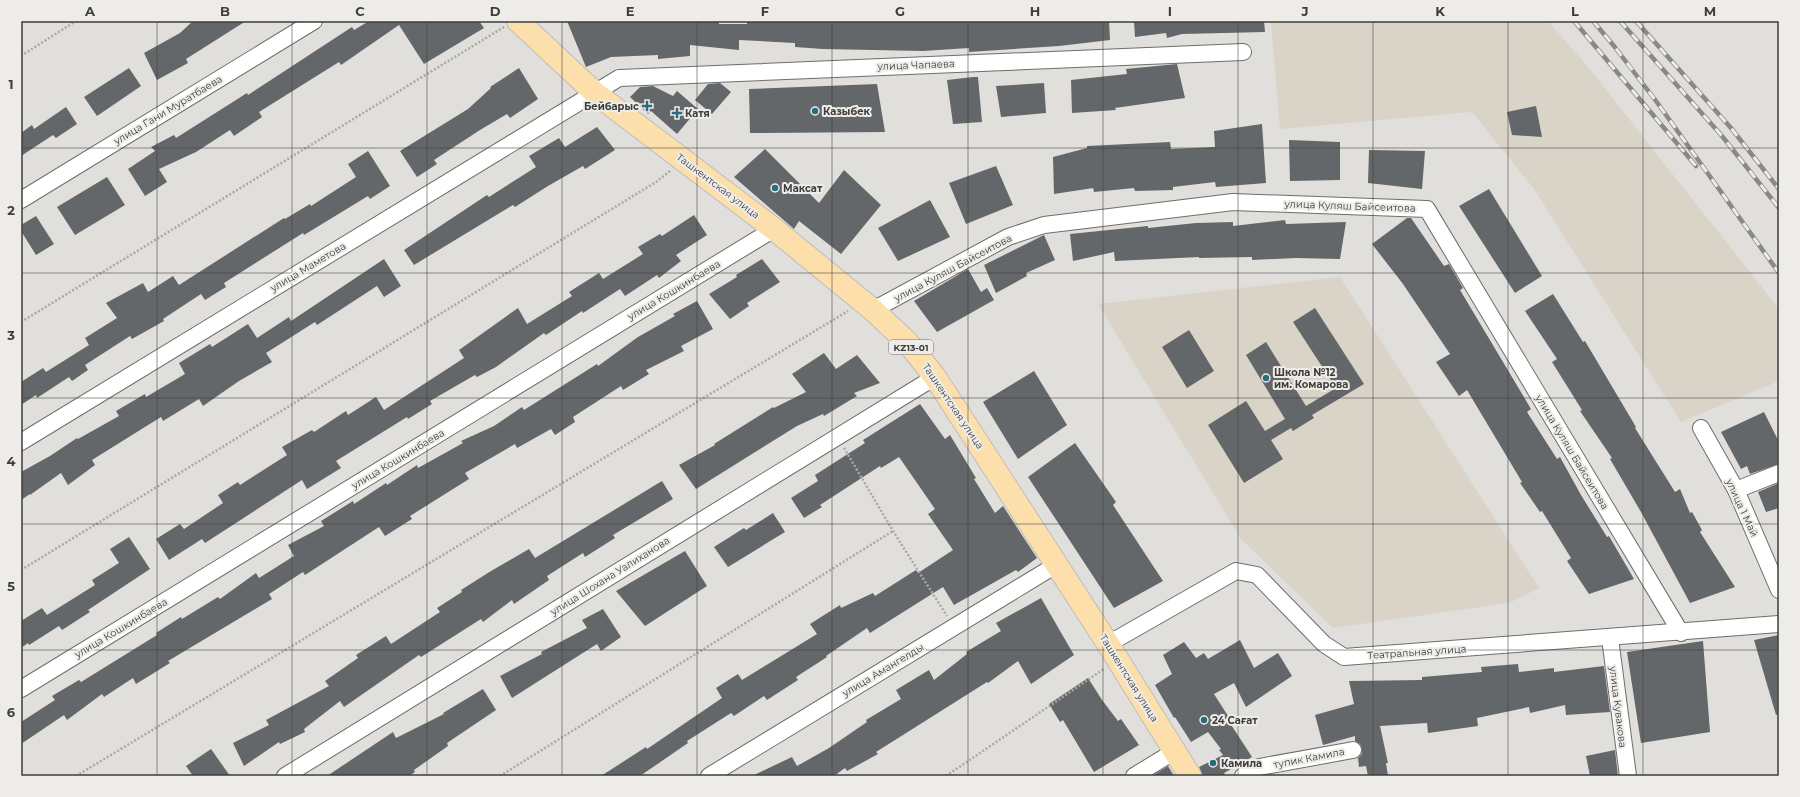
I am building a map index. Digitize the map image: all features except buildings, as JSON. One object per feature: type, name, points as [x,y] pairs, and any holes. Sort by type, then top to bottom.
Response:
[{"type":"main road","name":"Ташкентская улица","points":[[512,23],[595,93],[774,229],[868,306],[908,343],[935,377],[1113,652],[1190,776]]},
{"type":"street","name":"улица Гани Муратбаева","points":[[21,200],[314,21]]},
{"type":"street","name":"улица Чапаева","points":[[595,93],[619,78],[1243,52]]},
{"type":"street","name":"улица Маметова","points":[[21,442],[595,93]]},
{"type":"street","name":"улица Куляш Байсеитова","points":[[868,306],[1008,237],[1044,225],[1233,202],[1427,209],[1681,632]]},
{"type":"street","name":"улица Кошкинбаева","points":[[21,689],[774,229]]},
{"type":"street","name":"улица Шохана Уалиханова","points":[[285,776],[935,377]]},
{"type":"street","name":"улица 1 Май","points":[[1701,428],[1736,490],[1779,590]]},
{"type":"street","name":"улица 1 Май","points":[[1736,490],[1779,473]]},
{"type":"street","name":"улица Амангелды","points":[[709,776],[1056,565]]},
{"type":"street","name":"Театральная улица","points":[[1113,652],[1236,571],[1257,575],[1324,644],[1344,657],[1779,624]]},
{"type":"street","name":"улица Кувакова","points":[[1610,638],[1628,776]]},
{"type":"street","name":"тупик Камила","points":[[1243,776],[1259,768],[1353,750]]},
{"type":"street","points":[[1134,776],[1175,751]]},
{"type":"path","points":[[21,56],[76,21]]},
{"type":"path","points":[[21,322],[512,23]]},
{"type":"path","points":[[21,570],[656,182],[684,161]]},
{"type":"path","points":[[76,776],[868,306]]},
{"type":"path","points":[[837,437],[893,531],[954,627]]},
{"type":"path","points":[[500,776],[893,531]]},
{"type":"path","points":[[946,776],[1113,652]]},
{"type":"shaded area","points":[[1271,21],[1548,21],[1588,67],[1779,309],[1779,381],[1681,422],[1534,189],[1472,112],[1280,129]]},
{"type":"shaded area","points":[[1340,277],[1539,588],[1509,603],[1333,628],[1241,539],[1098,304]]},
{"type":"railway","points":[[1574,21],[1696,166]]},
{"type":"railway","points":[[1593,21],[1656,101],[1779,273]]},
{"type":"railway","points":[[1620,21],[1722,136],[1779,208]]},
{"type":"railway","points":[[1636,21],[1731,128],[1779,189]]},
{"type":"place","name":"Бейбарыс","points":[[647,106]]},
{"type":"place","name":"Казыбек","points":[[815,111]]},
{"type":"place","name":"Катя","points":[[677,113]]},
{"type":"place","name":"Максат","points":[[775,188]]},
{"type":"place","name":"Школа №12 им. Комарова","points":[[1266,378]]},
{"type":"place","name":"24 Сағат","points":[[1204,720]]},
{"type":"place","name":"Камила","points":[[1213,763]]}]
